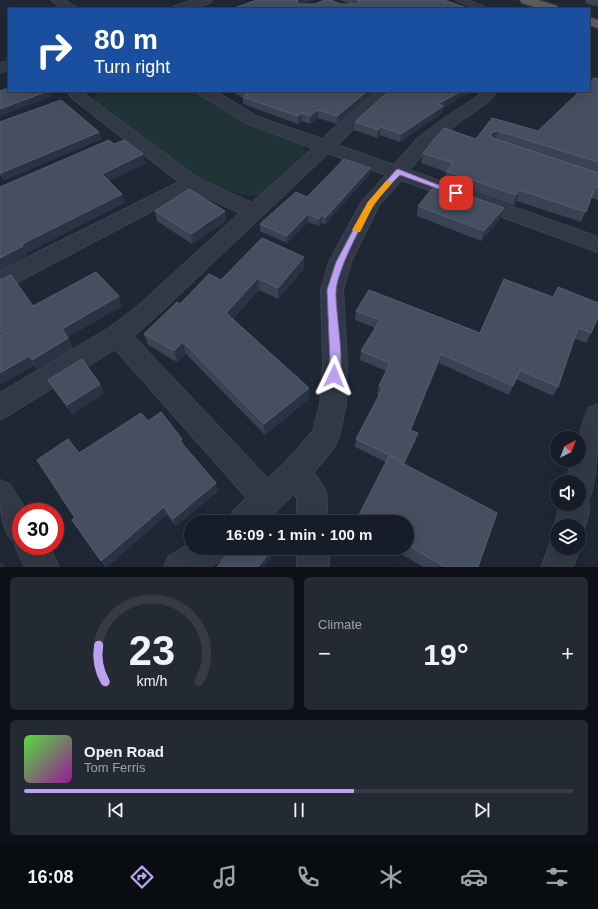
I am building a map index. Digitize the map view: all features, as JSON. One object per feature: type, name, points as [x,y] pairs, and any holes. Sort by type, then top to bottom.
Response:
[{"type":"highway","points":[[526,0],[550,8]]},
{"type":"street","points":[[58,0],[70,8]]},
{"type":"street","points":[[181,8],[206,0]]},
{"type":"street","points":[[208,92],[225,97],[252,120],[598,245]]},
{"type":"street","points":[[0,407],[117,335],[146,313],[374,100],[389,92]]},
{"type":"street","points":[[251,515],[294,474],[325,437],[332,404],[335,362],[332,290],[340,262],[370,203],[424,142],[452,120],[483,99],[488,92]]},
{"type":"street","points":[[75,95],[121,138],[192,183],[254,212]]},
{"type":"street","points":[[0,281],[192,183]]},
{"type":"street","points":[[117,335],[267,499]]},
{"type":"street","points":[[583,475],[598,416]]},
{"type":"street","points":[[294,474],[312,493],[312,515]]},
{"type":"street","points":[[0,495],[12,515]]},
{"type":"street","points":[[36,555],[43,567]]},
{"type":"street","points":[[180,567],[200,555]]},
{"type":"street","points":[[313,555],[313,567]]},
{"type":"street","points":[[557,567],[561,555]]},
{"type":"lane","points":[[460,0],[481,8]]},
{"type":"green space","points":[[97,92],[196,92],[243,121],[304,145],[305,152],[260,195],[242,195],[201,180],[94,99]]},
{"type":"building","points":[[257,0],[298,0],[298,4],[315,4],[325,0],[331,0],[340,4],[357,4],[359,2],[357,0],[444,0],[467,8],[234,8]]},
{"type":"building","points":[[594,78],[598,79],[598,162],[498,131],[493,132],[490,135],[493,138],[598,173],[598,188],[595,187],[586,212],[520,190],[516,195],[447,171],[453,163],[423,153],[444,128],[476,139],[492,118],[538,131],[579,92],[590,92],[590,81]]},
{"type":"building","points":[[8,88],[8,92],[45,92],[0,109],[0,91]]},
{"type":"building","points":[[245,92],[366,92],[337,116],[318,110],[310,116],[302,113],[298,116],[243,97],[248,94]]},
{"type":"building","points":[[390,92],[459,92],[438,104],[443,106],[401,134],[381,127],[378,130],[355,122],[382,97]]},
{"type":"building","points":[[61,100],[99,132],[1,173],[0,122]]},
{"type":"building","points":[[109,140],[114,144],[124,140],[143,154],[102,174],[122,194],[22,244],[23,246],[0,258],[0,187]]},
{"type":"building","points":[[344,159],[370,168],[326,217],[322,215],[319,219],[308,214],[287,236],[260,224],[296,192],[307,197]]},
{"type":"building","points":[[436,184],[504,208],[484,231],[418,206]]},
{"type":"building","points":[[189,189],[225,211],[191,234],[155,211]]},
{"type":"building","points":[[262,238],[304,257],[278,288],[258,278],[226,313],[309,388],[264,424],[183,342],[174,351],[144,334],[177,302],[180,304],[209,274],[221,280]]},
{"type":"building","points":[[96,272],[119,296],[62,329],[68,338],[32,360],[29,356],[0,373],[0,335],[2,334],[0,331],[0,279],[11,275],[33,306]]},
{"type":"building","points":[[504,279],[553,297],[558,287],[598,303],[598,317],[591,333],[578,328],[558,387],[520,370],[513,386],[441,354],[410,430],[418,433],[404,462],[356,439],[383,388],[379,386],[390,363],[361,351],[380,320],[356,311],[369,290],[480,333]]},
{"type":"building","points":[[82,359],[100,384],[67,405],[48,380]]},
{"type":"building","points":[[161,412],[182,439],[180,441],[216,483],[173,519],[164,507],[101,561],[72,520],[75,518],[37,460],[68,439],[79,453],[141,413],[148,421]]},
{"type":"building","points":[[389,456],[497,513],[478,567],[445,567],[414,549],[414,515],[359,515]]},
{"type":"building","points":[[227,555],[268,555],[258,567],[217,567]]},
{"type":"slow traffic","points":[[357,230],[370,203],[388,183]]},
{"type":"route","points":[[334,376],[335,362],[332,290],[340,262],[370,203],[398,172],[456,193]]}]
